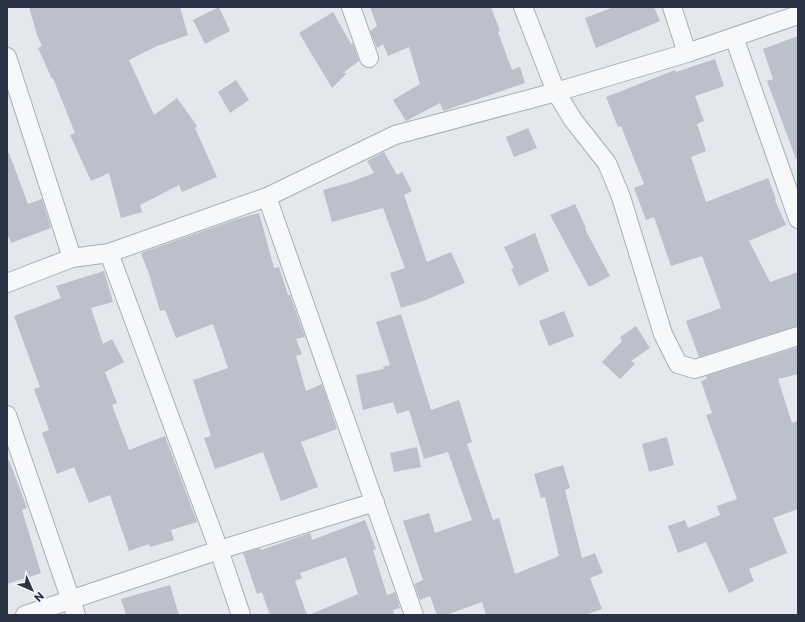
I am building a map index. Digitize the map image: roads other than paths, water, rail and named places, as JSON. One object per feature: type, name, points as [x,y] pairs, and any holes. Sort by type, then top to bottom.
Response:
[{"type":"street","points":[[351,7],[369,58]]},
{"type":"street","points":[[523,7],[556,92],[573,120],[607,164],[621,197],[663,334],[678,364],[695,369],[798,336]]},
{"type":"street","points":[[672,7],[686,53]]},
{"type":"street","points":[[7,283],[72,258],[109,253],[267,197],[395,135],[556,92],[686,53],[798,15]]},
{"type":"street","points":[[734,37],[798,219]]},
{"type":"street","points":[[7,57],[72,258]]},
{"type":"street","points":[[267,197],[414,615]]},
{"type":"street","points":[[109,253],[219,550],[241,615]]},
{"type":"street","points":[[7,415],[73,608]]},
{"type":"street","points":[[25,615],[73,608],[219,550],[375,502]]}]
